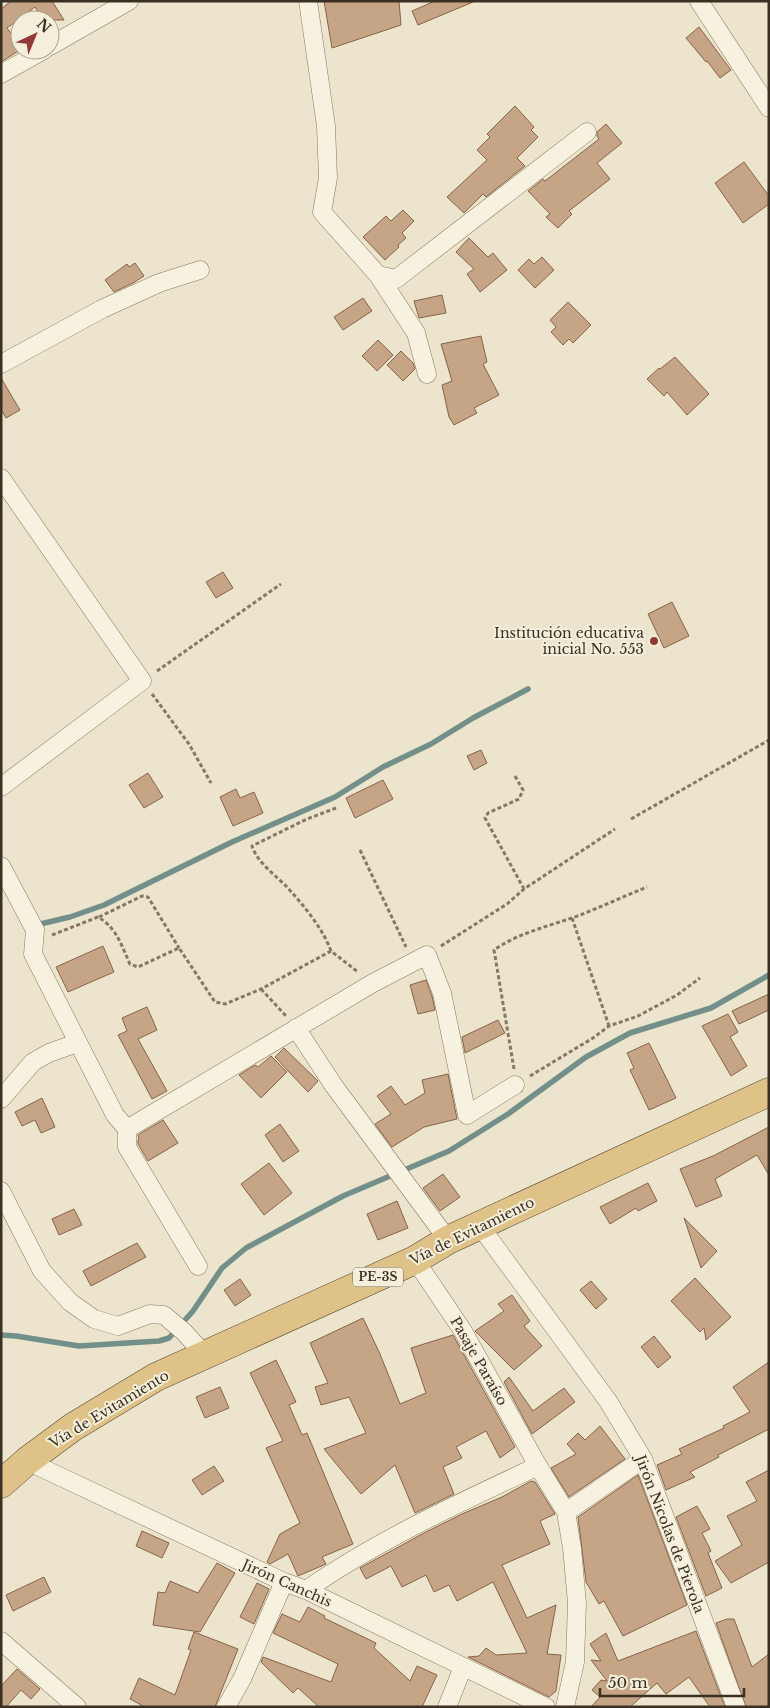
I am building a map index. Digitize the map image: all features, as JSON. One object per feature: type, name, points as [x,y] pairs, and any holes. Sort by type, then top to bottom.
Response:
[{"type":"highway","name":"Vía de Evitamiento","points":[[1,1484],[27,1461],[73,1427],[156,1377],[415,1260],[448,1240],[769,1092]]},
{"type":"street","points":[[60,40],[129,1]]},
{"type":"street","points":[[308,1],[326,126],[328,178],[322,212],[378,275],[416,333],[427,374]]},
{"type":"street","points":[[699,1],[769,108]]},
{"type":"street","points":[[1,74],[26,60]]},
{"type":"street","points":[[378,275],[396,279],[587,132]]},
{"type":"street","points":[[1,364],[102,309],[159,283],[200,270]]},
{"type":"street","points":[[1,478],[142,681],[1,786]]},
{"type":"street","points":[[1,866],[34,930],[33,954],[115,1115],[127,1129],[127,1146],[198,1266]]},
{"type":"street","points":[[127,1129],[373,983],[421,958],[442,993],[467,1115],[515,1085]]},
{"type":"street","points":[[296,1028],[334,1086],[448,1240]]},
{"type":"street","points":[[1,1099],[33,1062],[49,1053],[77,1043]]},
{"type":"street","points":[[1,1191],[42,1271],[70,1302],[94,1318],[118,1326],[150,1314],[164,1315],[179,1327],[205,1355]]},
{"type":"street","name":"Jirón Nicolas de Pierola","points":[[480,1226],[608,1402],[643,1459],[736,1707]]},
{"type":"street","name":"Pasaje Paraíso","points":[[415,1260],[463,1331],[538,1466],[566,1512]]},
{"type":"street","points":[[565,1707],[575,1662],[578,1603],[566,1512],[643,1459]]},
{"type":"street","name":"Jirón Canchis","points":[[27,1461],[284,1582],[306,1590],[546,1707]]},
{"type":"street","points":[[306,1590],[334,1571],[436,1514],[538,1466]]},
{"type":"street","points":[[226,1707],[242,1678],[284,1582]]},
{"type":"street","points":[[1,1641],[77,1707]]},
{"type":"street","points":[[447,1707],[463,1667]]},
{"type":"path","points":[[211,783],[190,744],[142,681],[281,584]]},
{"type":"path","points":[[631,820],[769,740]]},
{"type":"path","points":[[515,776],[523,790],[519,799],[488,813],[485,818],[524,889]]},
{"type":"path","points":[[336,808],[306,819],[252,846],[254,854],[289,890],[316,922],[331,951],[373,983]]},
{"type":"path","points":[[360,850],[421,958],[507,904],[524,889],[615,830]]},
{"type":"path","points":[[647,887],[572,918],[536,929],[506,942],[494,950],[514,1058],[515,1085],[593,1038],[609,1026],[638,1016],[678,995],[700,978]]},
{"type":"path","points":[[34,930],[98,917],[142,896],[148,897],[215,1002],[225,1004],[261,988],[331,951]]},
{"type":"path","points":[[98,917],[108,923],[114,930],[130,964],[138,967],[179,948]]},
{"type":"path","points":[[572,918],[609,1026]]},
{"type":"path","points":[[261,988],[296,1028]]},
{"type":"building","points":[[11,1],[52,1],[58,10],[37,10],[35,7],[31,10],[10,10],[10,26],[7,28],[10,32],[10,56],[1,62],[1,9]]},
{"type":"building","points":[[324,1],[399,1],[401,25],[332,48]]},
{"type":"building","points":[[435,1],[473,2],[418,25],[412,11]]},
{"type":"building","points":[[699,27],[731,70],[720,78],[686,38]]},
{"type":"building","points":[[515,106],[534,127],[531,130],[538,137],[517,158],[525,166],[486,197],[483,194],[464,213],[447,197],[487,160],[477,150],[490,137],[487,134]]},
{"type":"building","points":[[606,124],[622,143],[597,163],[610,179],[569,211],[572,214],[558,228],[546,217],[550,214],[528,191],[543,179],[545,181],[599,139],[597,132]]},
{"type":"building","points":[[744,162],[769,196],[769,204],[743,223],[715,183]]},
{"type":"building","points":[[403,210],[414,221],[402,233],[406,238],[385,260],[363,237],[386,216],[391,221]]},
{"type":"building","points":[[469,238],[488,257],[493,253],[507,270],[480,292],[467,274],[474,269],[456,252]]},
{"type":"building","points":[[542,257],[554,270],[535,288],[518,270],[529,259],[534,264]]},
{"type":"building","points":[[135,263],[144,276],[114,292],[105,280],[127,264],[129,267]]},
{"type":"building","points":[[442,295],[446,313],[419,318],[414,301]]},
{"type":"building","points":[[363,298],[372,311],[343,330],[334,317]]},
{"type":"building","points":[[568,302],[591,325],[573,343],[569,339],[563,345],[551,332],[556,327],[550,320]]},
{"type":"building","points":[[481,336],[487,362],[483,364],[499,395],[474,408],[477,413],[454,425],[449,417],[442,385],[452,381],[441,344]]},
{"type":"building","points":[[378,340],[393,355],[377,371],[362,356]]},
{"type":"building","points":[[401,351],[413,363],[415,369],[403,381],[387,365]]},
{"type":"building","points":[[675,357],[709,394],[687,415],[667,392],[664,396],[647,379]]},
{"type":"building","points":[[1,378],[20,410],[6,418],[1,409]]},
{"type":"building","points":[[223,572],[233,588],[216,598],[206,582]]},
{"type":"building","points":[[672,602],[689,636],[664,648],[648,614]]},
{"type":"building","points":[[481,750],[487,763],[474,770],[467,756]]},
{"type":"building","points":[[148,773],[163,797],[144,808],[129,785]]},
{"type":"building","points":[[383,780],[393,799],[355,818],[346,798]]},
{"type":"building","points":[[236,789],[240,798],[254,792],[263,813],[233,826],[220,797]]},
{"type":"building","points":[[103,946],[114,972],[68,992],[56,967]]},
{"type":"building","points":[[426,980],[435,1010],[418,1014],[410,985]]},
{"type":"building","points":[[769,994],[769,1010],[739,1024],[732,1011]]},
{"type":"building","points":[[147,1007],[157,1030],[138,1039],[167,1091],[152,1099],[118,1035],[127,1031],[122,1018]]},
{"type":"building","points":[[728,1014],[738,1032],[730,1037],[747,1066],[731,1076],[702,1026]]},
{"type":"building","points":[[498,1020],[505,1033],[465,1053],[462,1037]]},
{"type":"building","points":[[649,1043],[676,1098],[649,1110],[630,1070],[634,1068],[627,1053]]},
{"type":"building","points":[[284,1048],[318,1081],[308,1092],[275,1057]]},
{"type":"building","points":[[271,1056],[287,1072],[261,1098],[239,1075],[255,1065],[258,1067]]},
{"type":"building","points":[[448,1074],[457,1119],[424,1127],[392,1147],[375,1124],[391,1114],[377,1096],[391,1086],[405,1105],[425,1093],[422,1080]]},
{"type":"building","points":[[42,1098],[55,1127],[41,1133],[35,1120],[22,1126],[15,1112]]},
{"type":"building","points":[[163,1120],[178,1143],[148,1161],[138,1144],[138,1135]]},
{"type":"building","points":[[280,1124],[299,1151],[283,1162],[265,1135]]},
{"type":"building","points":[[769,1127],[769,1175],[757,1155],[715,1179],[722,1196],[696,1207],[680,1169],[713,1156]]},
{"type":"building","points":[[269,1163],[292,1193],[264,1215],[241,1184]]},
{"type":"building","points":[[443,1174],[460,1197],[440,1211],[423,1188]]},
{"type":"building","points":[[648,1183],[657,1201],[638,1211],[636,1208],[610,1224],[600,1207]]},
{"type":"building","points":[[397,1201],[408,1228],[378,1240],[367,1214]]},
{"type":"building","points":[[74,1209],[82,1225],[59,1235],[52,1219]]},
{"type":"building","points":[[684,1218],[717,1251],[701,1268]]},
{"type":"building","points":[[137,1243],[146,1257],[91,1286],[83,1271]]},
{"type":"building","points":[[695,1278],[731,1317],[706,1340],[704,1328],[700,1332],[671,1301]]},
{"type":"building","points":[[240,1279],[251,1295],[235,1306],[224,1290]]},
{"type":"building","points":[[591,1281],[607,1299],[596,1309],[580,1290]]},
{"type":"building","points":[[512,1295],[530,1321],[524,1326],[542,1346],[514,1370],[475,1331],[504,1311],[498,1304]]},
{"type":"building","points":[[363,1318],[400,1404],[426,1393],[411,1348],[453,1335],[515,1447],[500,1458],[486,1431],[456,1447],[462,1458],[443,1467],[454,1494],[415,1513],[395,1465],[361,1494],[324,1449],[366,1433],[349,1397],[321,1405],[315,1387],[328,1383],[310,1343]]},
{"type":"building","points":[[654,1336],[671,1357],[658,1368],[641,1347]]},
{"type":"building","points":[[276,1360],[296,1402],[289,1405],[302,1435],[307,1433],[353,1544],[322,1557],[326,1564],[298,1576],[288,1554],[270,1564],[267,1562],[280,1534],[300,1523],[266,1448],[283,1441],[250,1373]]},
{"type":"building","points":[[769,1362],[769,1429],[718,1455],[719,1457],[690,1472],[695,1477],[666,1490],[657,1465],[682,1454],[679,1449],[724,1428],[723,1426],[750,1412],[733,1387]]},
{"type":"building","points":[[509,1377],[533,1411],[564,1388],[575,1402],[532,1434],[504,1382]]},
{"type":"building","points":[[220,1387],[229,1408],[205,1418],[196,1397]]},
{"type":"building","points":[[600,1426],[625,1459],[569,1497],[551,1468],[576,1454],[567,1444],[578,1433],[585,1440]]},
{"type":"building","points":[[214,1466],[224,1481],[202,1495],[192,1480]]},
{"type":"building","points":[[769,1470],[769,1562],[731,1583],[715,1561],[742,1545],[727,1516],[757,1501],[746,1482]]},
{"type":"building","points":[[638,1475],[687,1605],[623,1636],[604,1601],[599,1604],[586,1582],[578,1517]]},
{"type":"building","points":[[531,1481],[535,1482],[555,1514],[540,1521],[550,1544],[502,1565],[527,1618],[556,1605],[547,1654],[561,1655],[556,1691],[549,1697],[468,1657],[479,1656],[486,1648],[496,1655],[527,1653],[493,1582],[457,1601],[449,1585],[434,1592],[426,1575],[402,1587],[391,1566],[366,1579],[360,1568],[424,1533],[502,1497]]},
{"type":"building","points":[[697,1506],[710,1529],[702,1533],[711,1551],[708,1553],[722,1588],[706,1596],[676,1517]]},
{"type":"building","points":[[142,1531],[169,1543],[162,1558],[136,1546]]},
{"type":"building","points":[[217,1563],[235,1573],[200,1632],[153,1625],[158,1592],[165,1593],[170,1581],[198,1593]]},
{"type":"building","points":[[44,1577],[51,1592],[13,1611],[6,1595]]},
{"type":"building","points":[[257,1583],[269,1589],[254,1624],[240,1617]]},
{"type":"building","points":[[308,1607],[325,1616],[324,1618],[376,1643],[374,1648],[410,1681],[417,1666],[437,1675],[422,1707],[319,1707],[298,1688],[293,1693],[261,1662],[263,1657],[331,1682],[338,1664],[273,1633],[282,1614],[300,1622]]},
{"type":"building","points":[[727,1619],[734,1619],[752,1667],[769,1654],[769,1707],[746,1707],[716,1623]]},
{"type":"building","points":[[696,1631],[725,1707],[710,1707],[689,1677],[666,1694],[657,1683],[630,1707],[591,1707],[600,1697],[592,1690],[601,1680],[607,1681],[591,1660],[601,1661],[590,1644],[606,1633],[618,1661]]},
{"type":"building","points":[[194,1632],[238,1649],[215,1707],[145,1707],[130,1699],[139,1678],[175,1695],[191,1650],[188,1649]]},
{"type":"building","points":[[17,1669],[40,1689],[31,1699],[21,1690],[6,1707],[1,1707],[1,1686]]},
{"type":"waterway","points":[[36,925],[70,917],[104,905],[232,842],[335,797],[383,767],[431,744],[473,718],[528,689]]},
{"type":"waterway","points":[[1,1335],[79,1346],[159,1341],[169,1338],[193,1311],[222,1268],[246,1248],[343,1196],[449,1151],[508,1114],[586,1057],[630,1033],[711,1008],[769,975]]},
{"type":"place","name":"Institución educativa inicial No. 553","points":[[654,641]]}]
